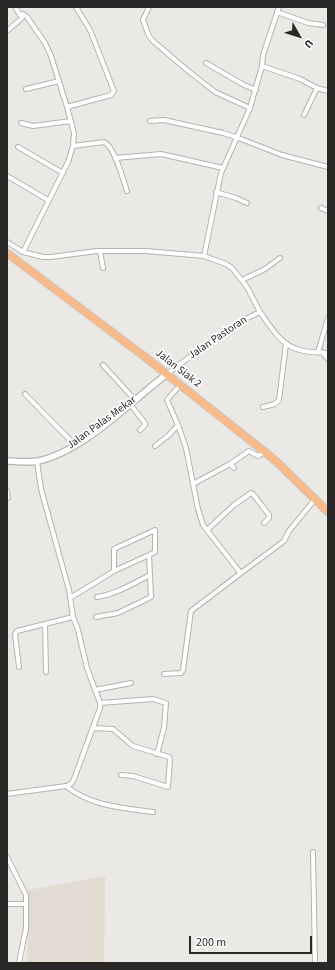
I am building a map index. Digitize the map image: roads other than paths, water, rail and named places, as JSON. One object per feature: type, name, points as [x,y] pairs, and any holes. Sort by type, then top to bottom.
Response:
[{"type":"highway","name":"Jalan Siak 2","points":[[7,253],[180,384],[265,452],[316,498],[328,512]]},
{"type":"main road","name":"Jalan Palas Mekar","points":[[7,461],[38,461],[75,444],[130,404],[167,374]]},
{"type":"street","points":[[15,7],[21,15],[23,14],[27,17],[46,44],[59,81],[74,134],[73,146],[68,162],[23,252]]},
{"type":"street","points":[[67,107],[111,95],[114,91],[90,30],[76,7]]},
{"type":"street","points":[[149,7],[143,20],[149,36],[153,41],[215,92],[250,108]]},
{"type":"street","points":[[204,256],[216,192],[223,168],[250,108],[278,9],[308,23],[322,25]]},
{"type":"street","points":[[8,29],[22,18],[21,15]]},
{"type":"street","points":[[206,63],[244,85],[256,90]]},
{"type":"street","points":[[262,66],[300,79],[328,92]]},
{"type":"street","points":[[26,89],[59,81]]},
{"type":"street","points":[[304,115],[317,88]]},
{"type":"street","points":[[21,123],[33,126],[71,121]]},
{"type":"street","points":[[150,121],[171,122],[236,137],[282,155],[328,167]]},
{"type":"street","points":[[73,146],[104,142],[110,148],[115,158],[127,192]]},
{"type":"street","points":[[18,147],[63,173]]},
{"type":"street","points":[[115,158],[161,154],[223,168]]},
{"type":"street","points":[[7,176],[48,200]]},
{"type":"street","points":[[216,192],[247,203]]},
{"type":"street","points":[[321,208],[328,211]]},
{"type":"street","points":[[7,242],[23,252],[43,257],[100,251],[146,252],[204,256],[226,264],[242,280],[260,312]]},
{"type":"street","points":[[100,251],[102,268]]},
{"type":"street","points":[[242,280],[265,269],[280,258]]},
{"type":"street","name":"Jalan Pastoran","points":[[167,374],[180,363],[232,327],[248,317],[260,312],[276,334],[286,344],[299,350],[328,353]]},
{"type":"street","points":[[328,318],[320,352],[328,359]]},
{"type":"street","points":[[263,407],[274,404],[279,400],[286,344]]},
{"type":"street","points":[[103,365],[135,400]]},
{"type":"street","points":[[180,384],[167,400],[186,448],[203,525],[237,570],[241,573]]},
{"type":"street","points":[[25,394],[75,444]]},
{"type":"street","points":[[130,404],[145,422],[140,430]]},
{"type":"street","points":[[155,446],[169,435],[178,425]]},
{"type":"street","points":[[193,484],[230,464],[249,451],[258,456],[265,452]]},
{"type":"street","points":[[7,794],[66,786],[71,784],[94,728],[100,708],[100,703],[82,650],[78,630],[73,617],[70,598],[42,489],[38,461]]},
{"type":"street","points":[[230,464],[234,468]]},
{"type":"street","points":[[7,492],[8,498]]},
{"type":"street","points":[[207,530],[234,505],[250,493],[253,494],[269,515],[269,518],[264,523]]},
{"type":"street","points":[[164,674],[181,673],[184,670],[189,616],[191,611],[284,541],[289,531],[316,498]]},
{"type":"street","points":[[70,598],[114,571],[155,552],[155,530],[114,549],[114,571]]},
{"type":"street","points":[[96,617],[118,613],[151,597],[149,555]]},
{"type":"street","points":[[97,597],[118,592],[150,575]]},
{"type":"street","points":[[19,667],[17,631],[73,617]]},
{"type":"street","points":[[45,624],[46,672]]},
{"type":"street","points":[[95,690],[131,683]]},
{"type":"street","points":[[100,703],[153,699],[166,703],[164,728],[157,754]]},
{"type":"street","points":[[94,728],[113,729],[133,746],[168,757],[170,759],[168,787],[134,776],[121,775]]},
{"type":"street","points":[[66,786],[87,799],[115,807],[153,812]]},
{"type":"street","points":[[313,852],[315,963]]},
{"type":"street","points":[[7,858],[26,895],[26,928],[19,963]]},
{"type":"street","points":[[7,904],[25,904]]},
{"type":"waterway","points":[[327,317],[328,312]]},
{"type":"waterway","points":[[316,350],[320,339]]}]
